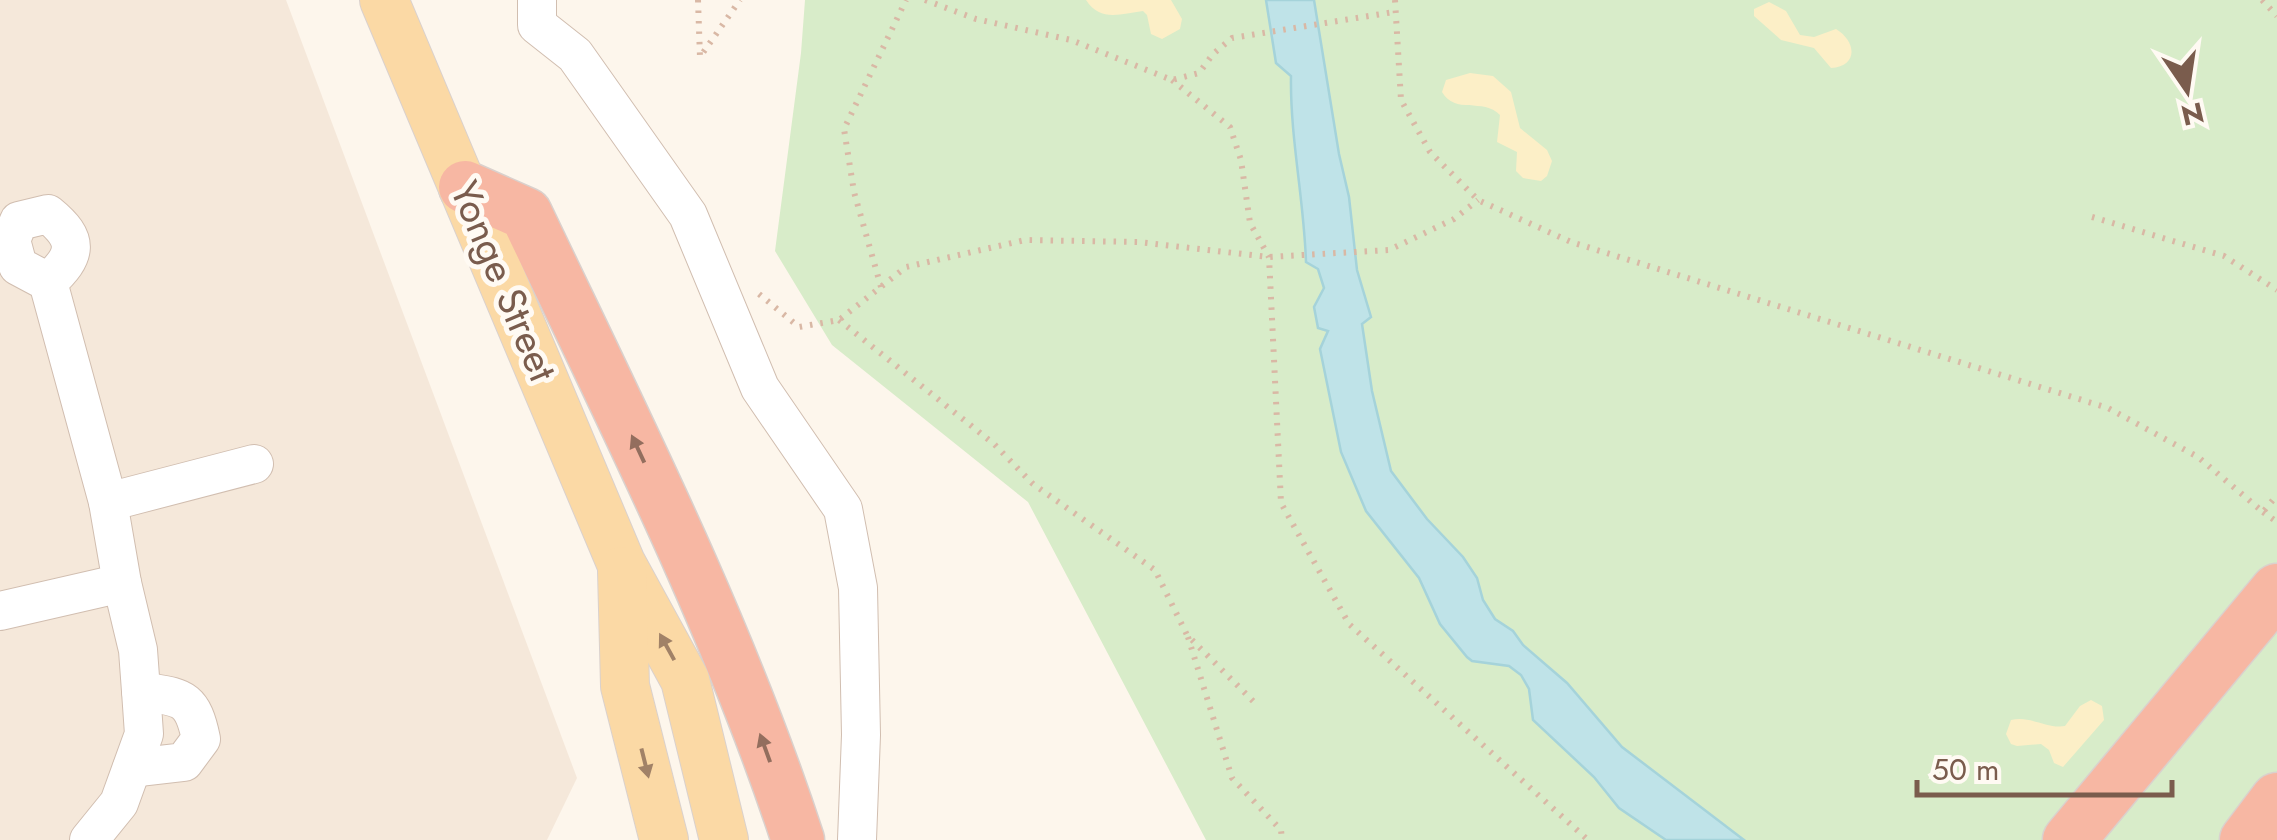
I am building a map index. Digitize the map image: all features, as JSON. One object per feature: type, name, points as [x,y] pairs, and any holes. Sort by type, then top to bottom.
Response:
[{"type":"highway","points":[[465,187],[526,214],[687,554],[737,672],[798,840]]},
{"type":"highway","points":[[2068,840],[2277,592]]},
{"type":"highway","points":[[2110,840],[2277,592]]},
{"type":"highway","points":[[2246,840],[2277,799]]},
{"type":"main road","name":"Yonge Street","points":[[384,0],[622,563],[685,680],[724,840]]},
{"type":"main road","name":"Yonge Street","points":[[622,563],[625,686],[664,840]]},
{"type":"lane","points":[[537,13],[575,55],[688,215],[760,388],[843,510],[858,588],[861,735],[857,840]]},
{"type":"lane","points":[[48,282],[108,502],[138,650],[144,734],[119,803],[90,840]]},
{"type":"lane","points":[[108,502],[254,464]]},
{"type":"lane","points":[[0,612],[122,583]]},
{"type":"lane","points":[[132,768],[184,762],[200,739],[196,713],[178,698],[141,691]]},
{"type":"path","points":[[698,0],[700,56],[740,0]]},
{"type":"path","points":[[881,287],[854,192],[844,129],[906,0]]},
{"type":"path","points":[[925,0],[976,19],[1071,40],[1172,80],[1230,128],[1241,160],[1250,223],[1269,257],[1281,503],[1348,624],[1588,840]]},
{"type":"path","points":[[1395,0],[1401,100],[1430,152],[1478,200],[1571,242],[2108,408],[2198,457],[2277,522]]},
{"type":"path","points":[[2262,0],[2277,16]]},
{"type":"path","points":[[1172,80],[1199,74],[1213,54],[1232,38],[1394,12]]},
{"type":"path","points":[[758,293],[800,327],[839,320],[906,267],[1025,240],[1138,242],[1269,257],[1389,250],[1454,219],[1478,200]]},
{"type":"path","points":[[2092,217],[2224,256],[2277,290]]},
{"type":"path","points":[[839,320],[978,432],[1034,484],[1155,570],[1188,635],[1232,778],[1281,830],[1282,840]]},
{"type":"path","points":[[2263,512],[2277,494]]},
{"type":"path","points":[[1188,635],[1254,702]]},
{"type":"shaded area","points":[[0,0],[286,0],[577,778],[547,840],[0,840]]},
{"type":"green space","points":[[805,0],[2277,0],[2277,840],[1206,840],[1028,502],[832,345],[775,251]]},
{"type":"sand","points":[[1086,0],[1171,0],[1182,19],[1180,29],[1162,39],[1151,34],[1143,11],[1104,14]]},
{"type":"sand","points":[[1769,2],[1786,11],[1800,35],[1814,37],[1836,29],[1848,40],[1850,58],[1831,68],[1814,48],[1781,40],[1754,16],[1754,9]]},
{"type":"sand","points":[[1470,73],[1493,76],[1511,92],[1520,128],[1547,150],[1552,161],[1541,181],[1523,178],[1516,171],[1517,152],[1497,142],[1500,115],[1486,107],[1454,103],[1442,92],[1446,80]]},
{"type":"sand","points":[[2091,700],[2102,706],[2104,720],[2063,767],[2054,763],[2049,750],[2041,744],[2017,746],[2011,744],[2006,734],[2011,720],[2018,719],[2065,726],[2080,706]]},
{"type":"water","points":[[1266,0],[1314,0],[1349,197],[1357,270],[1371,317],[1362,324],[1372,391],[1391,471],[1427,519],[1463,557],[1495,619],[1567,683],[1622,747],[1744,840],[1666,840],[1619,808],[1594,777],[1533,720],[1529,689],[1521,675],[1509,666],[1467,657],[1440,624],[1419,578],[1366,511],[1341,452],[1320,349],[1328,331],[1318,328],[1314,307],[1324,288],[1318,269],[1306,262],[1291,76],[1276,63]]}]
